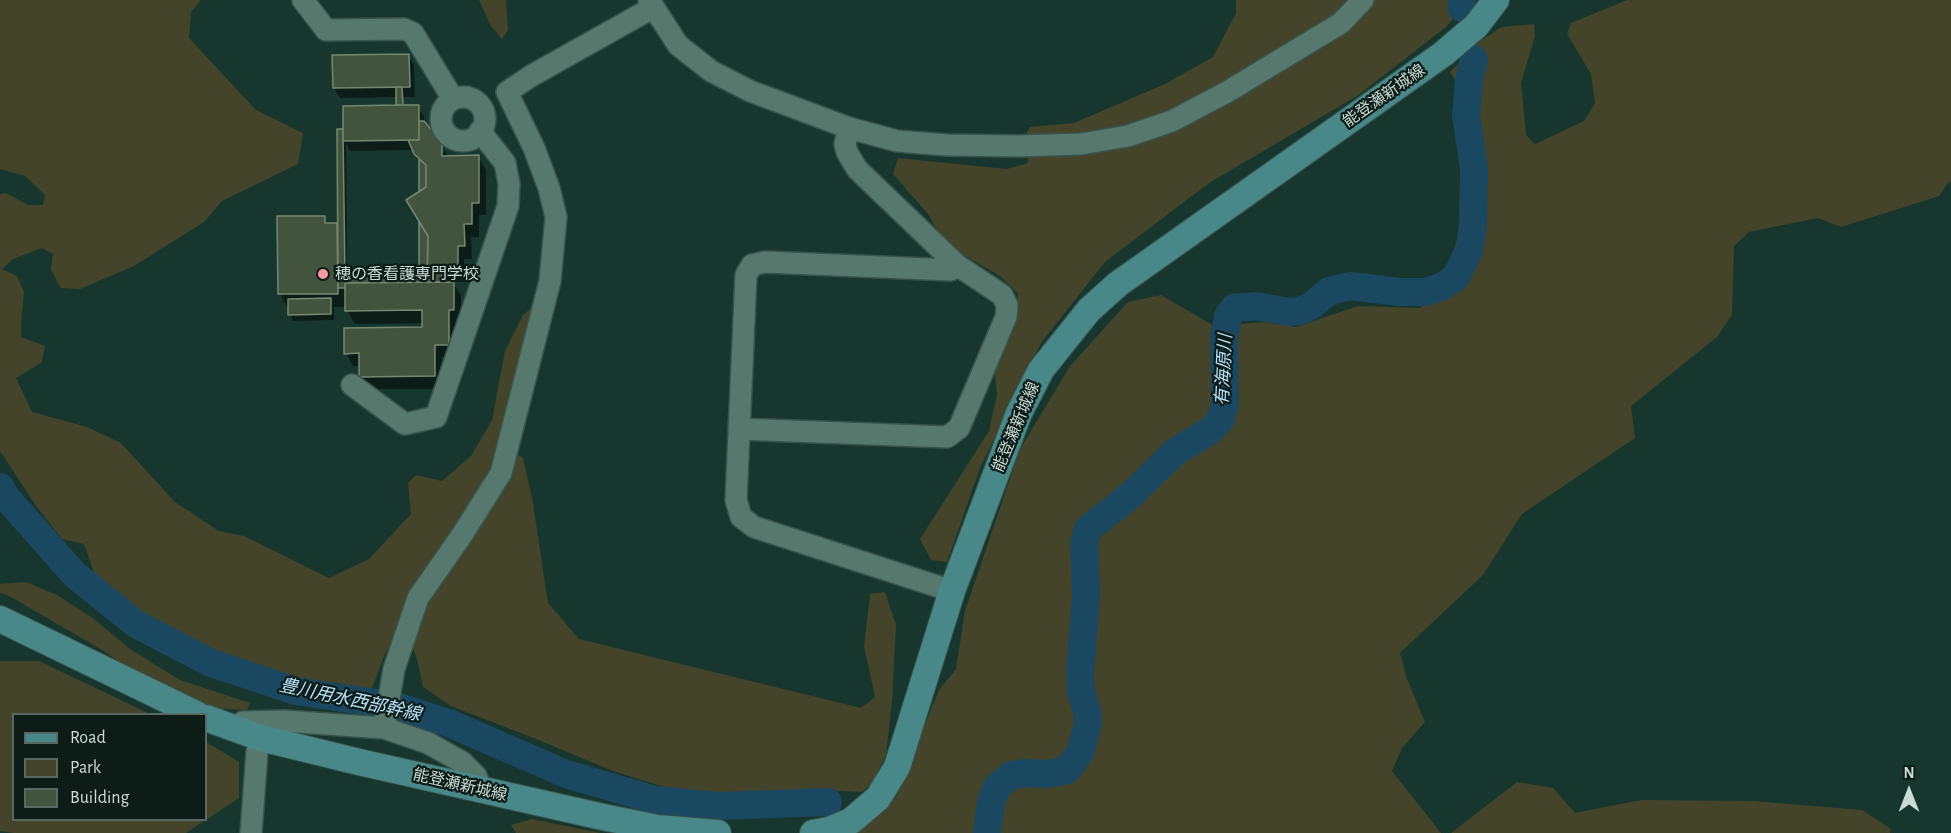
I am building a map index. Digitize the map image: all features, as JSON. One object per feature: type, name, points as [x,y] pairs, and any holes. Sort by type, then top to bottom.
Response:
[{"type":"main road","name":"能登瀬新城線","points":[[813,833],[829,831],[851,821],[878,798],[897,768],[952,591],[1020,413],[1041,370],[1089,310],[1118,284],[1443,54],[1476,26],[1496,0]]},
{"type":"main road","points":[[0,619],[194,713]]},
{"type":"main road","name":"能登瀬新城線","points":[[207,718],[250,734],[360,762],[657,828],[718,833]]},
{"type":"street","points":[[303,0],[326,30],[404,29],[413,33],[453,99]]},
{"type":"street","points":[[482,109],[531,76],[651,4],[678,45],[711,71],[750,91],[849,128],[897,141],[947,145],[1081,144],[1128,136],[1172,121],[1227,92],[1341,23],[1363,0]]},
{"type":"street","points":[[384,723],[393,669],[418,598],[462,535],[501,473],[550,280],[556,217],[549,188],[534,148],[507,92]]},
{"type":"street","points":[[453,99],[473,100],[482,109],[484,117],[480,131],[468,140],[453,138],[443,128],[441,114],[453,99]]},
{"type":"street","points":[[739,429],[947,437],[959,428],[1006,317],[1006,304],[1002,295],[957,264],[857,169],[845,144],[849,128]]},
{"type":"street","points":[[352,385],[405,424],[436,417],[508,206],[509,184],[505,163],[480,131]]},
{"type":"street","points":[[952,591],[754,527],[741,517],[736,500],[746,275],[752,265],[765,262],[951,270],[957,264]]},
{"type":"street","points":[[251,833],[257,752],[243,722],[384,723],[462,762],[476,776],[481,789]]},
{"type":"green space","points":[[0,0],[201,0],[191,12],[189,38],[256,110],[303,133],[298,164],[222,201],[204,222],[134,266],[80,289],[61,288],[51,270],[53,254],[42,248],[13,259],[2,269],[17,276],[24,292],[21,337],[45,346],[42,362],[16,378],[32,412],[87,427],[121,443],[175,502],[219,531],[244,536],[329,578],[369,559],[411,514],[408,483],[416,475],[442,481],[471,456],[492,420],[505,351],[523,315],[537,303],[504,446],[523,458],[533,503],[548,603],[579,639],[861,708],[875,697],[864,646],[870,594],[885,592],[896,625],[892,702],[886,755],[873,782],[862,792],[821,790],[690,795],[613,771],[451,706],[423,687],[410,638],[395,637],[385,654],[372,688],[351,692],[261,671],[188,640],[124,604],[95,575],[84,544],[62,539],[36,506],[0,451],[0,194],[6,193],[28,205],[43,205],[45,195],[25,176],[0,169]]},
{"type":"green space","points":[[479,0],[506,0],[508,30],[502,39],[491,26]]},
{"type":"green space","points":[[1236,0],[1469,0],[1446,27],[1357,96],[1209,183],[1105,262],[1041,343],[980,468],[947,562],[931,560],[920,539],[989,431],[997,394],[994,367],[1015,327],[1018,293],[1000,276],[945,244],[928,214],[893,174],[898,158],[1007,169],[1028,163],[1027,132],[1030,127],[1074,123],[1165,84],[1213,57],[1236,13]]},
{"type":"green space","points":[[1627,0],[1951,0],[1951,181],[1939,196],[1841,227],[1818,218],[1749,232],[1734,246],[1732,315],[1717,337],[1631,406],[1635,438],[1522,514],[1483,575],[1400,653],[1407,679],[1425,722],[1402,748],[1392,771],[1441,833],[855,833],[896,796],[939,690],[956,669],[965,611],[1020,449],[1070,366],[1128,302],[1161,295],[1214,326],[1264,322],[1296,327],[1358,306],[1420,308],[1449,268],[1467,204],[1471,145],[1468,101],[1450,72],[1477,43],[1502,27],[1534,24],[1535,36],[1521,83],[1526,135],[1535,144],[1584,121],[1595,103],[1591,74],[1567,34],[1571,23]]},
{"type":"green space","points":[[26,582],[57,595],[94,619],[130,649],[180,680],[250,703],[247,710],[210,708],[154,687],[104,651],[0,593],[0,584]]},
{"type":"green space","points":[[0,661],[39,661],[148,713],[12,713],[12,821],[204,821],[186,833],[14,833],[0,831]]},
{"type":"green space","points":[[207,743],[239,762],[239,798],[207,819]]},
{"type":"green space","points":[[1517,782],[1553,788],[1575,813],[1641,800],[1753,801],[1862,810],[1891,829],[1890,833],[1451,833]]},
{"type":"green space","points":[[532,819],[600,833],[516,833],[511,825]]},
{"type":"building","points":[[409,54],[410,87],[333,88],[332,55]]},
{"type":"building","points":[[396,87],[402,87],[403,105],[396,105]]},
{"type":"building","points":[[419,105],[419,140],[343,141],[343,106]]},
{"type":"building","points":[[419,121],[424,121],[438,137],[442,145],[442,156],[479,155],[479,203],[472,203],[472,224],[464,224],[465,246],[458,246],[458,269],[442,269],[442,282],[427,282],[428,236],[406,200],[426,187],[426,165],[414,154],[408,140],[419,140]]},
{"type":"building","points":[[337,129],[343,129],[345,276],[338,276]]},
{"type":"building","points":[[419,159],[426,165],[426,187],[419,192]]},
{"type":"building","points":[[277,216],[325,216],[325,223],[337,223],[338,294],[278,294]]},
{"type":"building","points":[[419,222],[428,236],[427,282],[345,283],[345,288],[338,288],[338,276],[406,276],[419,269]]},
{"type":"building","points":[[454,282],[454,310],[449,310],[449,345],[435,345],[435,376],[359,377],[359,353],[344,354],[344,328],[422,327],[422,310],[345,311],[345,283]]},
{"type":"building","points":[[331,298],[331,314],[288,315],[288,299]]},
{"type":"waterway","name":"有海原川","points":[[1462,0],[1462,8]]},
{"type":"waterway","name":"有海原川","points":[[987,833],[991,802],[997,787],[1011,775],[1048,774],[1067,770],[1080,753],[1088,724],[1087,711],[1081,692],[1080,674],[1086,595],[1084,542],[1088,529],[1131,495],[1175,452],[1211,430],[1220,420],[1225,404],[1224,338],[1228,316],[1234,308],[1256,306],[1289,312],[1300,311],[1311,306],[1329,291],[1351,286],[1399,292],[1426,292],[1443,286],[1456,277],[1470,248],[1473,224],[1474,169],[1466,115],[1469,80],[1474,59]]},
{"type":"waterway","name":"豊川用水西部幹線","points":[[0,487],[5,496],[75,575],[136,624],[211,663],[296,691],[396,706],[451,724],[566,774],[655,800],[719,806],[828,802]]},
{"type":"place","name":"穂の香看護専門学校","points":[[323,274]]}]
